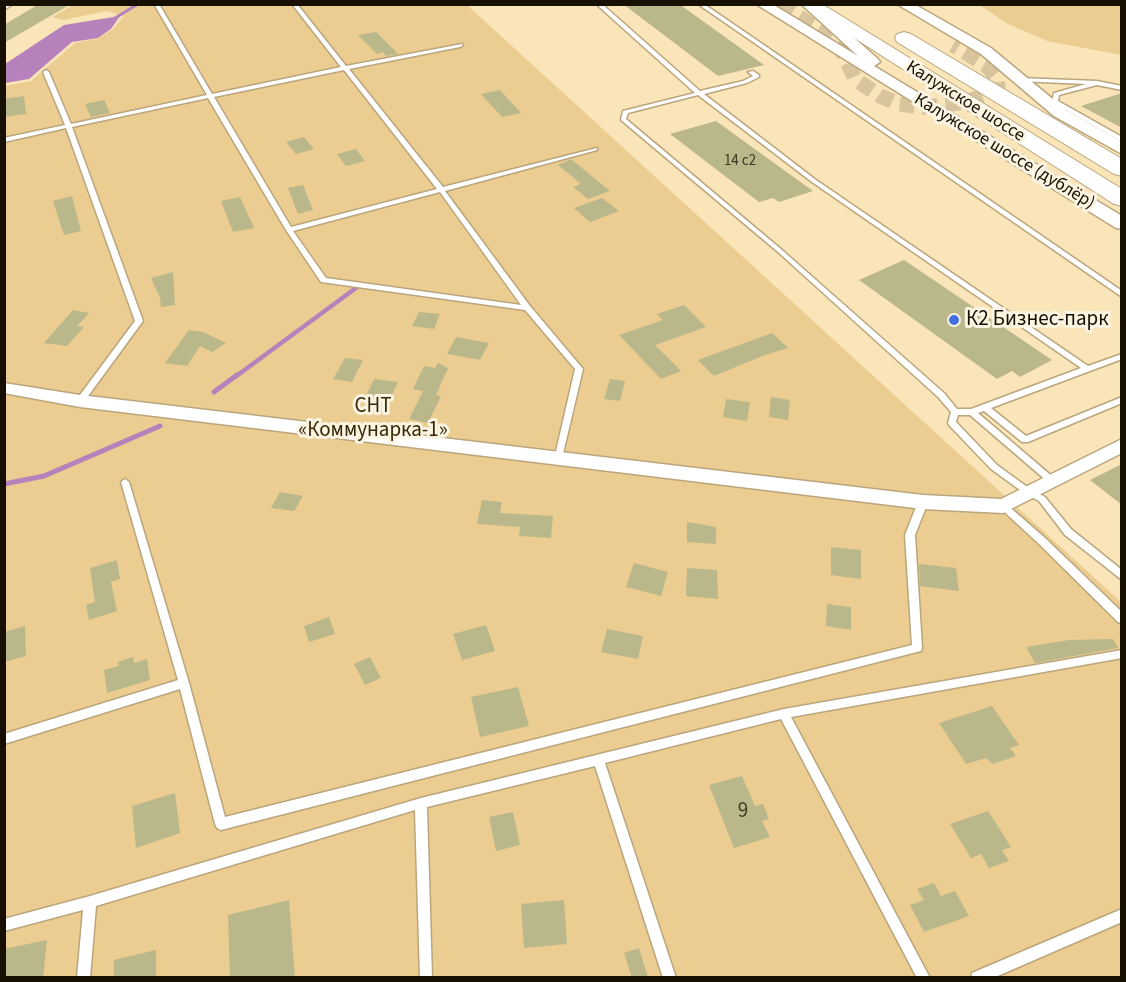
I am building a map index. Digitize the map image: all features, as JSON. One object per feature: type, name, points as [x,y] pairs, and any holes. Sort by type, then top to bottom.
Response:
[{"type":"highway","name":"Калужское шоссе","points":[[808,4],[1122,199]]},
{"type":"highway","name":"Калужское шоссе","points":[[895,14],[1120,163]]},
{"type":"main road","name":"Калужское шоссе (дублёр)","points":[[762,4],[1122,225]]},
{"type":"main road","points":[[808,4],[919,100]]},
{"type":"main road","points":[[895,14],[953,45]]},
{"type":"main road","points":[[895,14],[986,51],[1120,163]]},
{"type":"street","points":[[4,7],[8,4]]},
{"type":"street","points":[[4,388],[80,401],[923,502],[1003,506],[1027,491],[1122,445]]},
{"type":"lane","points":[[156,4],[289,230],[324,280],[527,308]]},
{"type":"lane","points":[[294,4],[441,189],[527,308],[579,369],[558,460]]},
{"type":"lane","points":[[598,4],[700,94],[814,181],[1086,368]]},
{"type":"lane","points":[[700,4],[1122,295]]},
{"type":"lane","points":[[4,140],[460,45]]},
{"type":"lane","points":[[46,72],[69,127],[139,321],[80,401]]},
{"type":"lane","points":[[751,72],[757,76],[745,82],[625,112],[623,118],[780,251],[941,395],[955,412]]},
{"type":"lane","points":[[1018,80],[1097,83],[1122,88]]},
{"type":"lane","points":[[1097,83],[1056,94],[1055,102],[1122,140]]},
{"type":"lane","points":[[289,230],[596,149]]},
{"type":"lane","points":[[955,412],[972,412],[1122,356]]},
{"type":"lane","points":[[985,407],[1025,440],[1122,400]]},
{"type":"lane","points":[[955,412],[952,423],[994,467],[1042,499],[1068,532],[1122,576]]},
{"type":"lane","points":[[972,412],[1051,480]]},
{"type":"lane","points":[[125,482],[184,683],[221,824],[918,648],[910,535],[923,502]]},
{"type":"lane","points":[[1003,506],[1122,619]]},
{"type":"lane","points":[[4,925],[90,902],[421,803],[598,759],[784,714],[1122,654]]},
{"type":"lane","points":[[4,739],[184,683]]},
{"type":"lane","points":[[784,714],[924,978]]},
{"type":"lane","points":[[598,759],[670,978]]},
{"type":"lane","points":[[421,803],[426,978]]},
{"type":"lane","points":[[83,978],[90,902]]},
{"type":"lane","points":[[977,978],[1122,915]]},
{"type":"green space","name":"СНТ «Коммунарка-1»","points":[[73,5],[467,5],[1121,602],[1121,977],[5,978],[5,86],[31,81],[75,43],[99,38],[113,29],[124,16],[107,11],[63,20],[52,17]]},
{"type":"green space","points":[[979,5],[1121,5],[1121,55],[1047,41],[1008,24]]},
{"type":"shaded area","points":[[120,16],[111,29],[98,38],[72,42],[29,79],[5,83],[5,64],[64,25]]},
{"type":"building","points":[[39,4],[71,4],[4,43],[4,25]]},
{"type":"building","points":[[623,4],[679,4],[764,65],[718,76]]},
{"type":"building","points":[[376,32],[398,54],[386,56],[383,52],[377,54],[358,35]]},
{"type":"building","points":[[500,90],[521,113],[502,117],[481,94]]},
{"type":"building","points":[[1122,93],[1122,128],[1081,106]]},
{"type":"building","points":[[24,96],[26,114],[4,117],[4,99]]},
{"type":"building","points":[[104,100],[110,113],[91,117],[85,104]]},
{"type":"building","points":[[716,121],[813,191],[779,202],[773,198],[759,202],[670,134]]},
{"type":"building","points":[[304,137],[314,149],[296,154],[286,142]]},
{"type":"building","points":[[356,149],[365,161],[346,166],[337,154]]},
{"type":"building","points":[[571,159],[610,191],[588,199],[573,187],[581,184],[558,165]]},
{"type":"building","points":[[303,185],[313,210],[298,214],[288,188]]},
{"type":"building","points":[[72,196],[81,231],[64,235],[53,201]]},
{"type":"building","points":[[240,197],[254,228],[233,232],[221,201]]},
{"type":"building","points":[[602,198],[619,211],[590,222],[574,208]]},
{"type":"building","name":"К2 Бизнес-парк","points":[[904,260],[1052,360],[1020,377],[1012,371],[997,379],[859,280]]},
{"type":"building","points":[[173,272],[175,305],[161,307],[160,298],[151,278]]},
{"type":"building","points":[[684,305],[706,327],[655,345],[681,371],[661,379],[619,335],[663,320],[657,314]]},
{"type":"building","points":[[73,310],[89,313],[77,326],[84,327],[67,346],[44,343]]},
{"type":"building","points":[[419,312],[440,314],[434,329],[412,326]]},
{"type":"building","points":[[189,330],[203,332],[226,343],[212,352],[200,346],[187,366],[165,363]]},
{"type":"building","points":[[772,333],[788,348],[714,376],[698,360]]},
{"type":"building","points":[[456,337],[489,343],[480,360],[447,354]]},
{"type":"building","points":[[345,358],[363,360],[352,382],[333,379]]},
{"type":"building","points":[[438,363],[448,368],[436,395],[441,396],[428,423],[409,419],[423,391],[413,389],[424,366],[435,368]]},
{"type":"building","points":[[374,379],[398,382],[389,401],[365,398]]},
{"type":"building","points":[[610,379],[625,381],[620,401],[604,399]]},
{"type":"building","points":[[771,397],[790,400],[788,420],[769,417]]},
{"type":"building","points":[[726,399],[750,402],[747,421],[723,417]]},
{"type":"building","points":[[1122,464],[1122,505],[1090,480]]},
{"type":"building","points":[[280,492],[303,496],[294,511],[271,508]]},
{"type":"building","points":[[482,500],[502,502],[500,513],[553,516],[551,538],[519,536],[520,527],[477,524]]},
{"type":"building","points":[[687,522],[716,527],[716,544],[687,542]]},
{"type":"building","points":[[831,547],[861,550],[861,579],[831,575]]},
{"type":"building","points":[[117,560],[120,579],[111,582],[117,611],[89,620],[86,605],[95,602],[90,568]]},
{"type":"building","points":[[634,563],[668,572],[661,596],[626,587]]},
{"type":"building","points":[[919,564],[956,568],[959,591],[920,586]]},
{"type":"building","points":[[687,568],[717,570],[718,599],[686,596]]},
{"type":"building","points":[[827,604],[851,607],[851,630],[826,626]]},
{"type":"building","points":[[329,617],[335,634],[309,642],[304,626]]},
{"type":"building","points":[[486,625],[495,651],[462,660],[453,634]]},
{"type":"building","points":[[25,626],[26,656],[4,662],[4,632]]},
{"type":"building","points":[[607,629],[643,636],[638,659],[601,652]]},
{"type":"building","points":[[1113,639],[1118,648],[1035,663],[1026,647],[1069,640]]},
{"type":"building","points":[[133,657],[134,663],[147,659],[150,680],[107,693],[104,670],[119,666],[118,662]]},
{"type":"building","points":[[370,657],[381,678],[365,685],[354,664]]},
{"type":"building","points":[[518,687],[529,726],[480,737],[471,697]]},
{"type":"building","points":[[992,706],[1019,745],[1010,748],[1016,756],[993,764],[986,758],[966,764],[939,723]]},
{"type":"building","points":[[742,776],[755,806],[763,804],[769,819],[762,821],[770,837],[734,848],[709,785]]},
{"type":"building","points":[[175,793],[180,833],[136,848],[132,806]]},
{"type":"building","points":[[988,811],[1011,847],[1002,850],[1009,861],[989,868],[981,854],[971,858],[950,824]]},
{"type":"building","points":[[513,812],[520,845],[496,851],[489,817]]},
{"type":"building","points":[[934,883],[941,896],[955,891],[969,916],[924,932],[910,905],[924,900],[917,889]]},
{"type":"building","points":[[289,900],[295,978],[230,978],[228,915]]},
{"type":"building","points":[[564,900],[567,944],[524,948],[521,904]]},
{"type":"building","points":[[47,940],[43,978],[4,978],[4,949]]},
{"type":"building","points":[[639,948],[648,978],[632,978],[624,953]]},
{"type":"building","points":[[156,950],[156,978],[114,978],[114,960]]},
{"type":"waterway","points":[[115,18],[138,4]]},
{"type":"waterway","points":[[235,377],[360,285]]},
{"type":"waterway","points":[[214,392],[237,375]]},
{"type":"waterway","points":[[4,484],[44,476],[160,426]]},
{"type":"tunnel","points":[[780,4],[833,39],[843,53],[855,79],[880,96],[899,104],[923,107],[962,103],[987,95],[998,86],[997,78],[987,66],[953,45]]},
{"type":"place","name":"К2 Бизнес-парк","points":[[954,320]]}]
